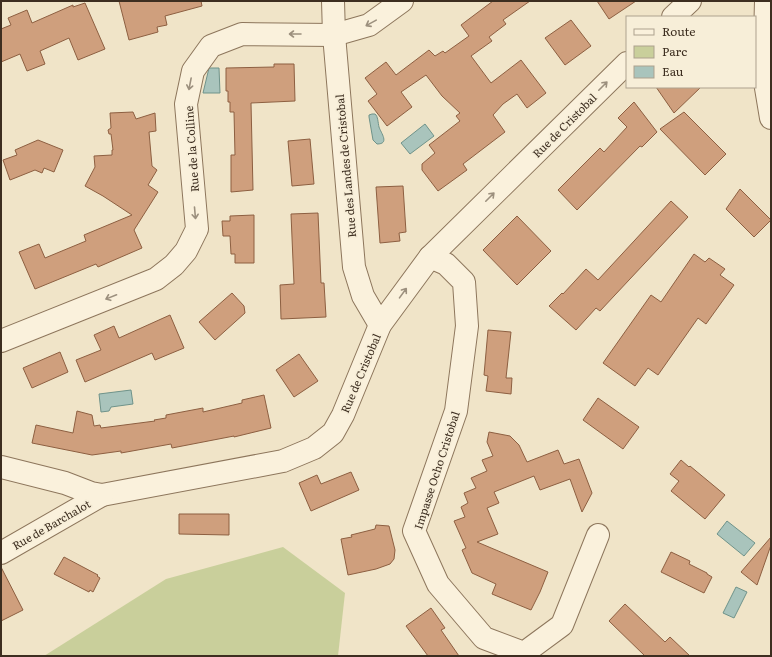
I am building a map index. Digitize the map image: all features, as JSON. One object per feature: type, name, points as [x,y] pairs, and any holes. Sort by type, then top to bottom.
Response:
[{"type":"street","name":"Rue des Landes de Cristobal","points":[[333,1],[334,35],[354,267],[363,296],[380,325]]},
{"type":"street","name":"Rue de la Colline","points":[[1,341],[156,279],[174,265],[186,251],[197,229],[186,104],[193,71],[211,46],[242,34],[334,35],[369,25],[402,1]]},
{"type":"street","points":[[674,16],[690,1]]},
{"type":"street","points":[[766,1],[764,76],[771,118]]},
{"type":"street","name":"Rue de Cristobal","points":[[1,467],[91,493],[102,494],[283,461],[314,448],[333,433],[343,415],[380,325],[430,257],[626,64]]},
{"type":"street","name":"Impasse Ocho Cristobal","points":[[430,257],[446,264],[464,282],[467,326],[456,411],[414,531],[438,584],[484,638],[524,653],[562,625],[598,535]]},
{"type":"street","name":"Rue de Barchalot","points":[[1,553],[102,494]]},
{"type":"green space","points":[[283,547],[345,593],[338,656],[44,656],[166,579]]},
{"type":"water","points":[[209,68],[219,68],[220,93],[203,93]]},
{"type":"water","points":[[372,114],[377,116],[379,127],[384,138],[381,144],[377,144],[373,140],[369,117],[369,115]]},
{"type":"water","points":[[425,124],[434,136],[410,154],[401,143]]},
{"type":"water","points":[[131,390],[133,404],[111,407],[109,411],[101,412],[99,394]]},
{"type":"water","points":[[727,521],[755,543],[744,556],[717,534]]},
{"type":"water","points":[[736,587],[747,592],[734,618],[723,613]]},
{"type":"building","points":[[119,1],[201,1],[202,6],[165,16],[167,25],[157,27],[158,32],[129,40]]},
{"type":"building","points":[[493,1],[530,1],[503,20],[506,24],[489,37],[492,41],[471,56],[491,83],[521,60],[546,93],[527,108],[517,94],[503,104],[493,115],[505,132],[463,164],[467,170],[438,191],[422,170],[422,164],[435,153],[429,145],[460,121],[456,116],[460,113],[442,96],[426,75],[401,92],[412,107],[387,126],[368,101],[377,94],[365,78],[386,62],[396,75],[429,50],[435,56],[443,51],[445,53],[469,36],[461,25]]},
{"type":"building","points":[[597,1],[636,1],[609,19]]},
{"type":"building","points":[[85,3],[105,49],[78,60],[69,38],[40,51],[45,64],[27,71],[20,54],[1,62],[1,29],[11,25],[8,18],[27,10],[32,23],[73,5],[73,7]]},
{"type":"building","points":[[571,20],[591,46],[565,65],[545,38]]},
{"type":"building","points":[[274,64],[294,64],[295,101],[251,103],[253,190],[231,192],[231,155],[235,155],[234,112],[230,112],[228,91],[226,91],[226,68],[274,67]]},
{"type":"building","points":[[657,88],[700,88],[674,113]]},
{"type":"building","points":[[634,102],[657,132],[642,147],[640,146],[577,210],[558,190],[600,148],[604,152],[627,127],[618,118]]},
{"type":"building","points":[[133,112],[136,119],[155,113],[156,131],[149,132],[152,166],[157,170],[148,185],[158,192],[134,230],[142,248],[98,267],[96,264],[35,289],[19,252],[39,244],[45,258],[86,241],[84,235],[132,215],[85,186],[95,167],[94,156],[112,155],[113,150],[111,134],[109,134],[108,130],[111,128],[110,113]]},
{"type":"building","points":[[684,112],[726,154],[705,175],[660,129]]},
{"type":"building","points":[[310,139],[314,184],[292,186],[288,141]]},
{"type":"building","points":[[38,140],[63,150],[54,172],[44,168],[42,173],[35,170],[10,180],[3,160],[17,155],[15,150]]},
{"type":"building","points":[[403,186],[406,232],[399,233],[400,241],[380,243],[376,187]]},
{"type":"building","points":[[740,189],[771,220],[754,237],[726,209]]},
{"type":"building","points":[[671,201],[688,217],[600,311],[596,308],[576,330],[549,306],[562,293],[563,294],[586,269],[598,280]]},
{"type":"building","points":[[318,213],[321,283],[324,283],[326,317],[281,319],[280,285],[294,284],[291,214]]},
{"type":"building","points":[[254,215],[254,263],[235,263],[235,254],[231,254],[230,236],[223,236],[222,221],[230,221],[230,216]]},
{"type":"building","points":[[517,216],[551,251],[517,285],[483,250]]},
{"type":"building","points":[[694,254],[705,262],[709,258],[725,269],[720,275],[734,285],[706,324],[698,318],[658,375],[648,368],[635,386],[603,363],[651,295],[661,302]]},
{"type":"building","points":[[232,293],[244,306],[245,313],[215,340],[199,322]]},
{"type":"building","points":[[170,315],[184,348],[155,360],[152,353],[85,382],[76,360],[101,350],[94,335],[114,326],[119,338]]},
{"type":"building","points":[[488,330],[511,332],[506,378],[512,378],[511,394],[486,391],[488,376],[484,375]]},
{"type":"building","points":[[60,352],[68,372],[32,388],[23,368]]},
{"type":"building","points":[[299,354],[318,381],[294,397],[276,370]]},
{"type":"building","points":[[264,395],[271,428],[234,437],[172,448],[171,444],[121,453],[121,451],[92,455],[32,443],[36,425],[73,433],[77,411],[92,415],[94,426],[100,425],[101,428],[155,421],[154,420],[166,418],[166,415],[203,408],[203,412],[242,403],[242,400]]},
{"type":"building","points":[[598,398],[639,427],[623,449],[583,420]]},
{"type":"building","points":[[489,432],[510,436],[519,445],[527,462],[558,450],[564,464],[579,459],[592,493],[582,512],[570,479],[540,490],[534,476],[494,492],[499,503],[487,508],[498,534],[477,542],[548,572],[531,610],[492,594],[496,584],[472,573],[462,550],[466,548],[454,521],[465,517],[461,507],[468,503],[464,493],[476,488],[471,478],[487,471],[482,460],[493,456],[487,442]]},
{"type":"building","points":[[681,460],[725,495],[705,519],[671,491],[679,481],[670,474]]},
{"type":"building","points":[[351,472],[359,490],[311,511],[299,483],[317,475],[321,484]]},
{"type":"building","points":[[179,514],[229,514],[229,535],[179,534]]},
{"type":"building","points":[[376,525],[389,526],[395,550],[394,559],[390,564],[376,569],[348,575],[341,539],[375,529]]},
{"type":"building","points":[[771,537],[771,545],[757,585],[741,572]]},
{"type":"building","points":[[671,552],[690,561],[689,564],[712,577],[704,593],[661,572]]},
{"type":"building","points":[[64,557],[98,575],[97,576],[100,578],[93,592],[90,590],[89,592],[54,574]]},
{"type":"building","points":[[1,567],[23,610],[1,621]]},
{"type":"building","points":[[625,604],[665,642],[670,637],[690,656],[645,656],[609,621]]},
{"type":"building","points":[[431,608],[445,628],[441,630],[459,656],[428,656],[406,626]]}]
